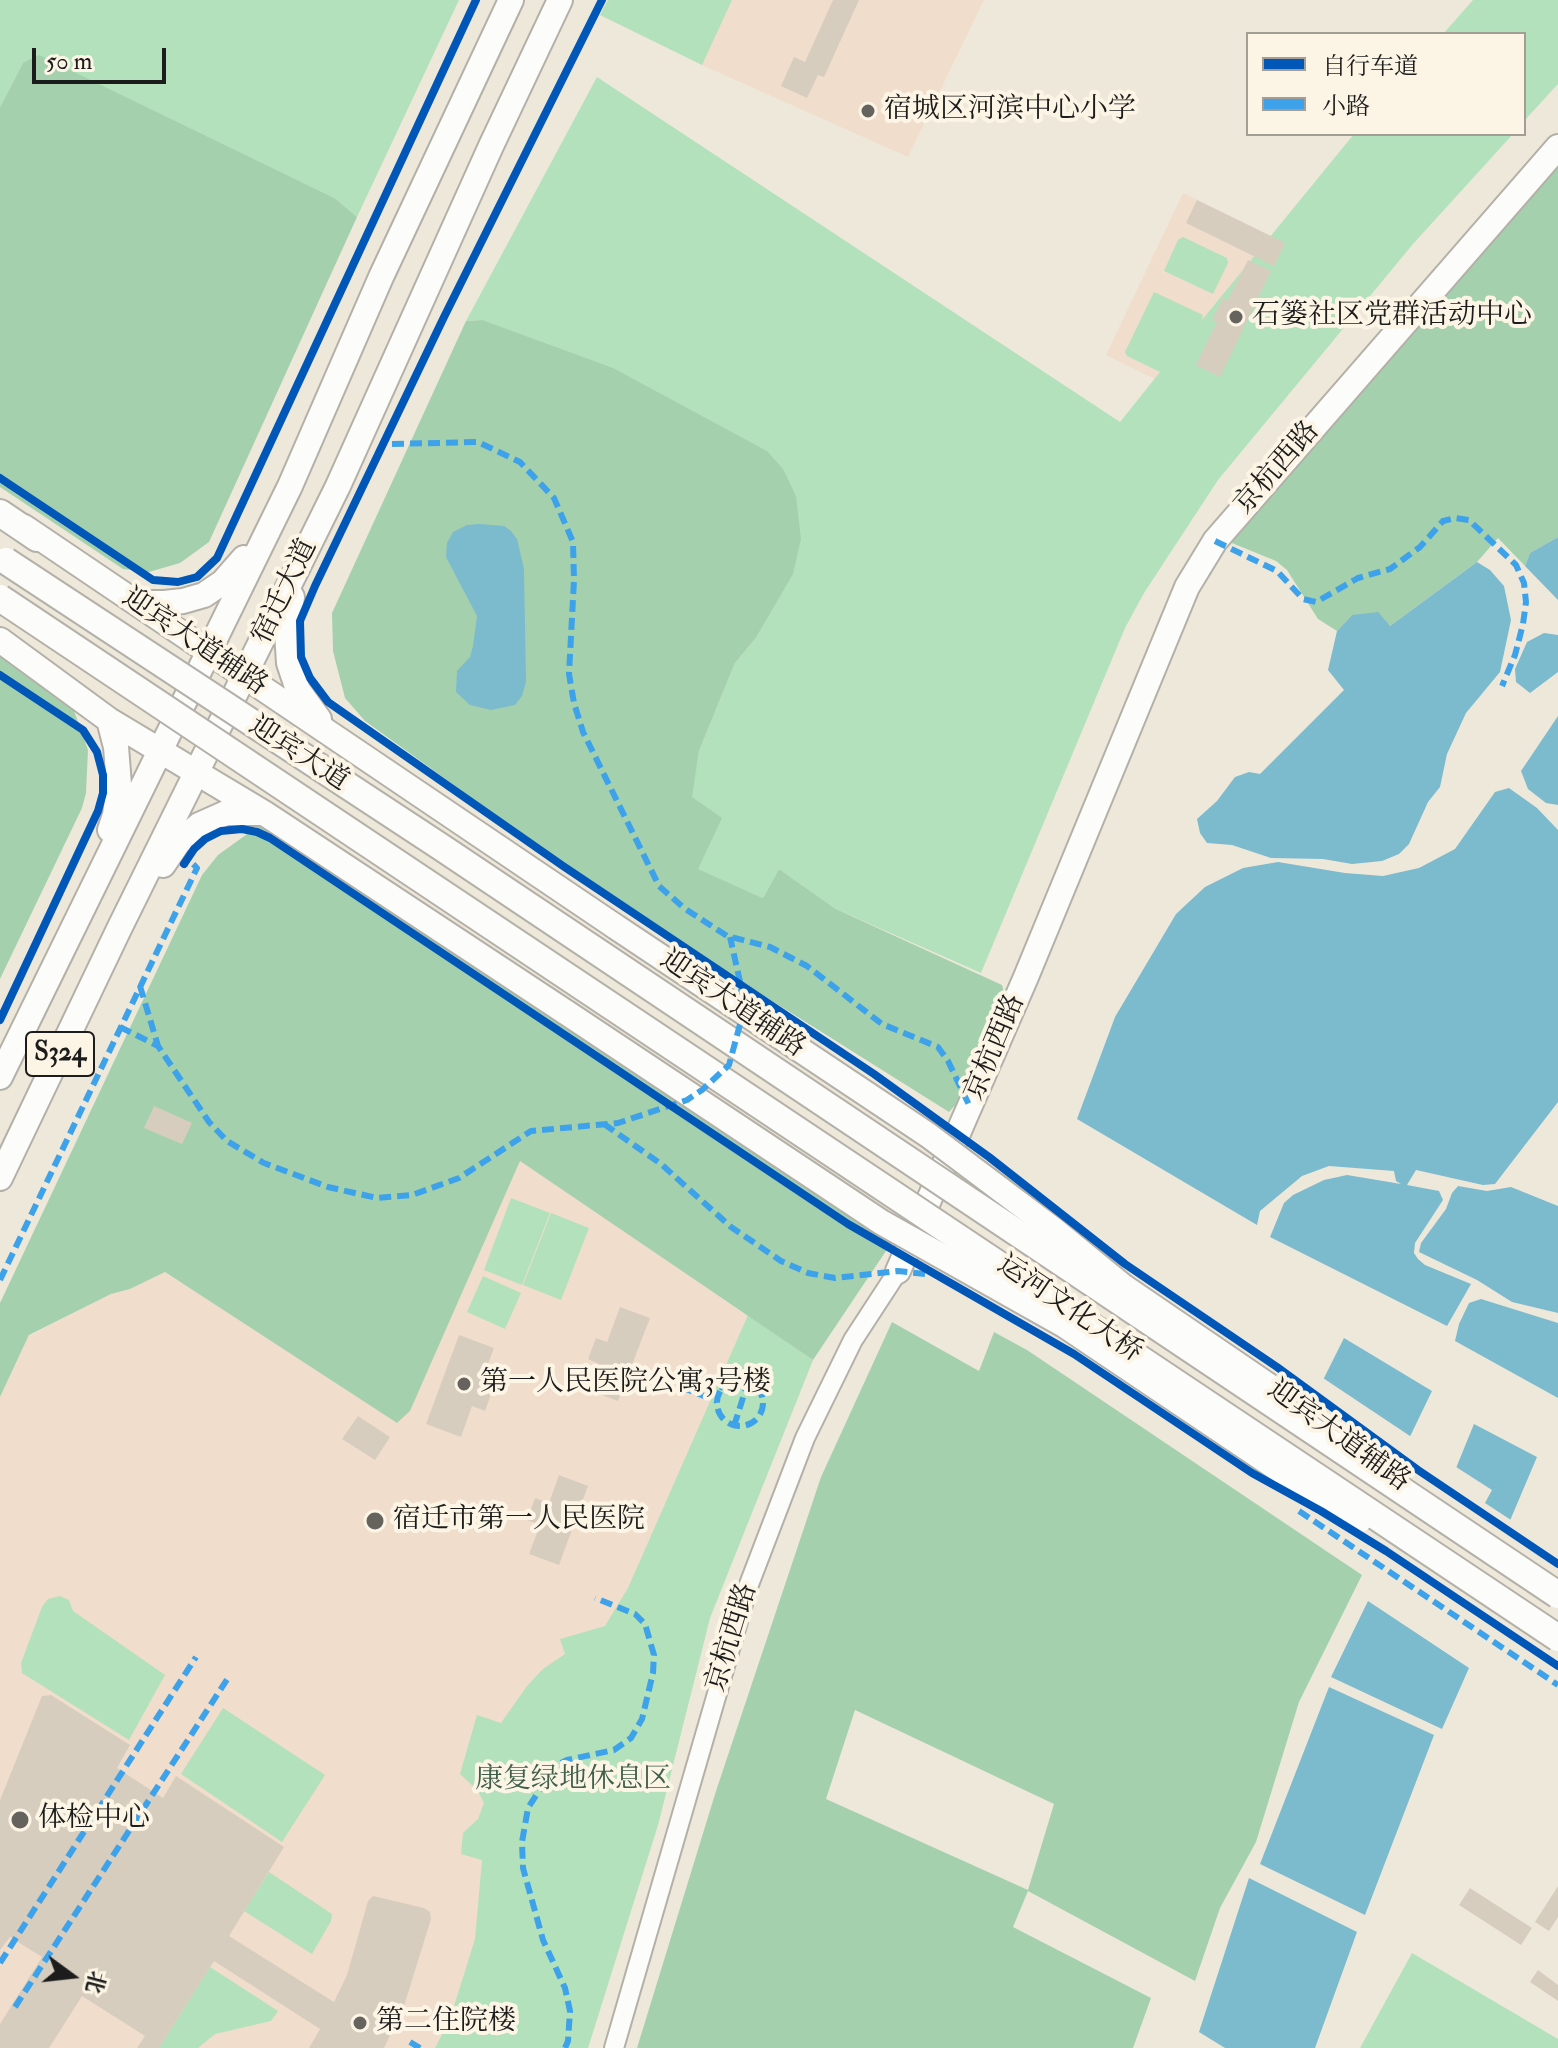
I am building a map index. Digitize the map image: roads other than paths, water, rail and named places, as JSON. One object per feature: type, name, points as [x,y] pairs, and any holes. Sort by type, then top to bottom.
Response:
[{"type":"highway","points":[[0,510],[37,538]]},
{"type":"highway","name":"迎宾大道","points":[[0,557],[597,953]]},
{"type":"highway","name":"迎宾大道","points":[[0,598],[579,984]]},
{"type":"highway","name":"运河文化大桥","points":[[597,953],[1558,1595]]},
{"type":"highway","name":"运河文化大桥","points":[[579,984],[1558,1638]]},
{"type":"main road","name":"宿迁大道","points":[[0,1077],[274,517],[381,277],[511,0]]},
{"type":"main road","name":"宿迁大道","points":[[0,1178],[307,549],[560,0]]},
{"type":"main road","name":"京杭西路","points":[[898,1271],[1026,977],[1187,587],[1215,541],[1558,147]]},
{"type":"main road","points":[[124,596],[149,603],[183,601],[204,595],[223,582],[274,517]]},
{"type":"main road","name":"迎宾大道辅路","points":[[37,538],[928,1135],[1124,1287],[1385,1468],[1450,1522]]},
{"type":"main road","points":[[307,549],[289,605],[289,663],[298,690],[336,739]]},
{"type":"main road","name":"迎宾大道辅路","points":[[0,640],[109,720],[264,813],[881,1222],[1064,1325],[1281,1471],[1389,1538],[1436,1557]]},
{"type":"main road","points":[[80,911],[115,815],[119,785],[116,747],[109,720]]},
{"type":"main road","points":[[119,929],[178,843],[199,825],[226,813],[264,813]]},
{"type":"street","name":"京杭西路","points":[[614,2048],[748,1587],[805,1438],[853,1340],[898,1271]]},
{"type":"water","points":[[467,525],[504,526],[511,531],[517,539],[524,569],[526,682],[522,696],[515,705],[491,710],[470,705],[456,692],[457,671],[470,657],[477,616],[446,557],[447,543],[453,532]]},
{"type":"water","points":[[1558,537],[1558,600],[1525,566],[1530,553]]},
{"type":"water","points":[[1477,562],[1490,570],[1504,586],[1511,620],[1500,672],[1466,713],[1447,754],[1440,787],[1428,802],[1409,844],[1399,854],[1382,861],[1352,864],[1323,859],[1271,858],[1232,845],[1207,843],[1200,833],[1197,819],[1217,801],[1235,777],[1249,772],[1260,774],[1344,690],[1328,670],[1337,631],[1352,615],[1378,612],[1390,626]]},
{"type":"water","points":[[1544,633],[1558,635],[1558,672],[1530,693],[1516,682],[1515,669],[1527,642]]},
{"type":"water","points":[[1558,716],[1558,805],[1546,803],[1528,789],[1521,771]]},
{"type":"water","points":[[1509,788],[1537,808],[1558,830],[1558,1102],[1495,1184],[1483,1185],[1416,1170],[1407,1185],[1439,1191],[1443,1200],[1415,1243],[1414,1253],[1425,1265],[1471,1284],[1447,1326],[1270,1237],[1284,1203],[1293,1195],[1324,1180],[1347,1175],[1401,1184],[1396,1181],[1394,1171],[1329,1166],[1302,1176],[1260,1211],[1257,1225],[1077,1119],[1115,1017],[1176,914],[1205,887],[1243,868],[1278,862],[1383,876],[1419,868],[1455,849],[1495,792]]},
{"type":"water","points":[[1458,1186],[1487,1191],[1511,1187],[1558,1206],[1558,1313],[1512,1302],[1477,1280],[1419,1252],[1421,1243],[1446,1209]]},
{"type":"water","points":[[1481,1299],[1558,1323],[1558,1398],[1455,1341],[1469,1303]]},
{"type":"water","points":[[1344,1338],[1432,1391],[1377,1505],[1320,1386]]},
{"type":"water","points":[[1474,1424],[1537,1457],[1486,1577],[1423,1549]]},
{"type":"water","points":[[1368,1601],[1469,1668],[1442,1729],[1331,1677]]},
{"type":"water","points":[[1329,1687],[1434,1735],[1365,1915],[1260,1864]]},
{"type":"water","points":[[1249,1878],[1357,1932],[1315,2048],[1225,2048],[1199,2032]]},
{"type":"place","name":"宿城区河滨中心小学","points":[[868,111]]},
{"type":"place","name":"石篓社区党群活动中心","points":[[1236,317]]},
{"type":"place","name":"第一人民医院公寓3号楼","points":[[464,1384]]},
{"type":"place","name":"宿迁市第一人民医院","points":[[375,1521]]},
{"type":"place","name":"体检中心","points":[[20,1820]]},
{"type":"place","name":"第二住院楼","points":[[360,2023]]},
{"type":"park label","name":"康复绿地休息区","points":[[573,1781]]}]
